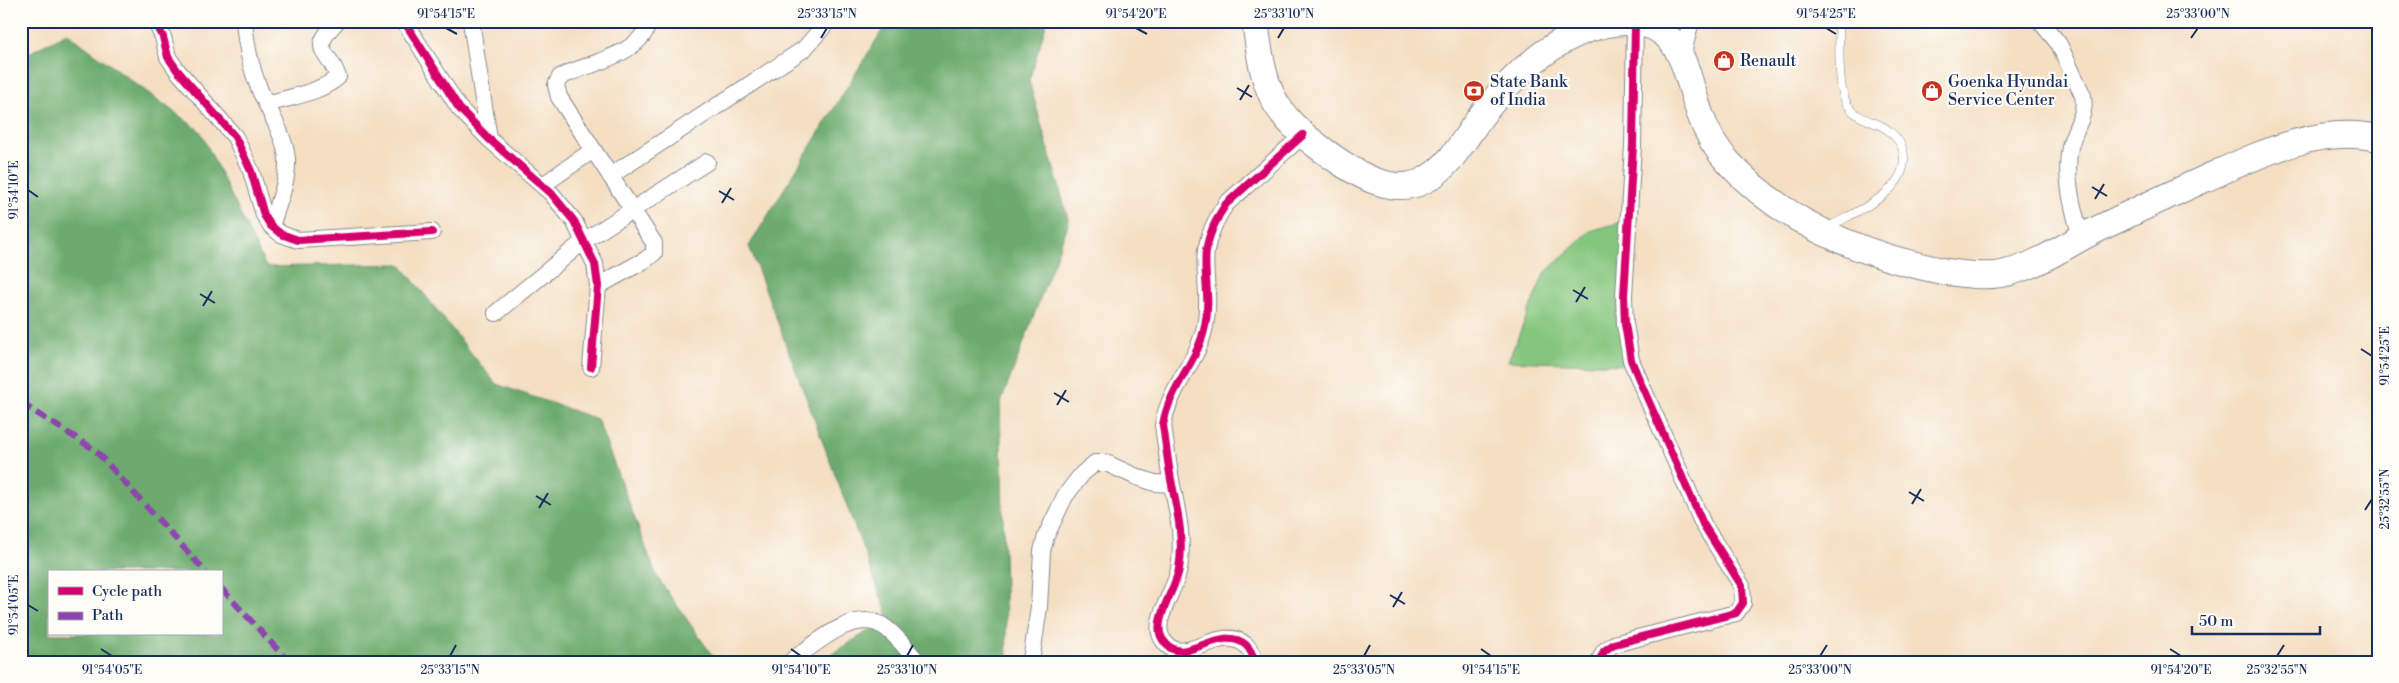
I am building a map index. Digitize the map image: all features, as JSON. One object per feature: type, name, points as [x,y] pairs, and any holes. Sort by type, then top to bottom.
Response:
[{"type":"highway","points":[[1254,21],[1265,79],[1273,102],[1285,118],[1302,135],[1354,171],[1379,183],[1402,186],[1423,182],[1440,169],[1501,92],[1523,70],[1548,51],[1595,28],[1609,24],[1635,23],[1655,27],[1672,40],[1682,57],[1700,115],[1712,140],[1727,161],[1781,208],[1842,242],[1944,271],[2003,274],[2030,265],[2167,196],[2275,150],[2329,136],[2347,134],[2378,138]]},
{"type":"street","points":[[244,21],[251,68],[282,141],[287,158],[282,193],[271,226]]},
{"type":"street","points":[[266,104],[317,89],[332,83],[338,77],[322,49],[322,40],[337,21]]},
{"type":"street","points":[[404,21],[459,108],[490,139],[543,185],[574,221],[595,264],[598,286],[591,367]]},
{"type":"street","points":[[471,21],[490,139]]},
{"type":"street","points":[[598,286],[645,260],[654,253],[654,243],[593,150],[560,97],[556,86],[560,78],[568,73],[624,51],[640,40],[647,31],[648,21]]},
{"type":"street","points":[[610,176],[804,49],[828,21]]},
{"type":"street","points":[[1682,57],[1691,21]]},
{"type":"street","points":[[2040,21],[2059,44],[2083,96],[2084,114],[2070,148],[2068,179],[2071,202],[2081,238]]},
{"type":"street","points":[[158,22],[168,57],[235,137],[251,171],[264,215],[271,226],[282,234],[298,240],[432,232]]},
{"type":"street","points":[[1599,662],[1604,652],[1614,644],[1736,613],[1743,603],[1742,586],[1703,524],[1631,360],[1625,324],[1624,296],[1633,146],[1635,23]]},
{"type":"street","points":[[1255,662],[1249,648],[1241,641],[1231,637],[1219,639],[1202,647],[1178,651],[1168,647],[1162,639],[1159,630],[1160,619],[1176,582],[1181,555],[1180,523],[1172,484],[1164,425],[1166,408],[1196,350],[1205,328],[1209,299],[1206,250],[1217,218],[1226,204],[1302,135]]},
{"type":"street","points":[[543,185],[593,150]]},
{"type":"street","points":[[496,313],[584,241],[708,162]]},
{"type":"street","points":[[1029,662],[1032,656],[1039,607],[1042,551],[1046,536],[1065,496],[1082,474],[1095,463],[1106,463],[1155,483],[1172,484]]},
{"type":"street","points":[[790,662],[850,622],[864,620],[886,627],[918,662]]},
{"type":"lane","points":[[1822,232],[1890,191],[1904,170],[1903,147],[1898,139],[1887,129],[1865,121],[1854,112],[1844,96],[1839,21]]},
{"type":"green space","points":[[888,21],[1047,21],[1029,81],[1069,222],[1000,405],[1007,662],[819,662],[889,618],[749,246]]},
{"type":"green space","points":[[67,33],[200,131],[266,267],[400,264],[496,384],[597,419],[657,577],[717,662],[21,662],[21,57]]},
{"type":"green space","points":[[1625,221],[1626,365],[1508,361],[1544,274],[1590,231]]},
{"type":"marked path","points":[[21,403],[95,450],[204,570]]},
{"type":"marked path","points":[[222,589],[289,662]]},
{"type":"cycle path","points":[[155,21],[163,37],[168,57],[235,137],[251,171],[264,215],[271,226],[281,234],[298,240],[432,232]]},
{"type":"cycle path","points":[[404,21],[459,108],[489,139],[551,193],[574,221],[595,264],[598,286],[591,367]]},
{"type":"cycle path","points":[[1599,662],[1604,651],[1614,644],[1736,613],[1743,603],[1742,586],[1703,524],[1631,360],[1625,324],[1624,296],[1633,146],[1635,23]]},
{"type":"cycle path","points":[[1255,662],[1248,647],[1236,639],[1213,641],[1181,651],[1171,648],[1163,640],[1160,633],[1162,615],[1179,569],[1181,548],[1181,537],[1163,425],[1171,399],[1196,351],[1205,326],[1207,316],[1206,250],[1217,220],[1226,204],[1303,135]]},
{"type":"place","name":"Renault","points":[[1724,61]]},
{"type":"place","name":"State Bank of India","points":[[1474,91]]},
{"type":"place","name":"Goenka Hyundai Service Center","points":[[1932,91]]}]
